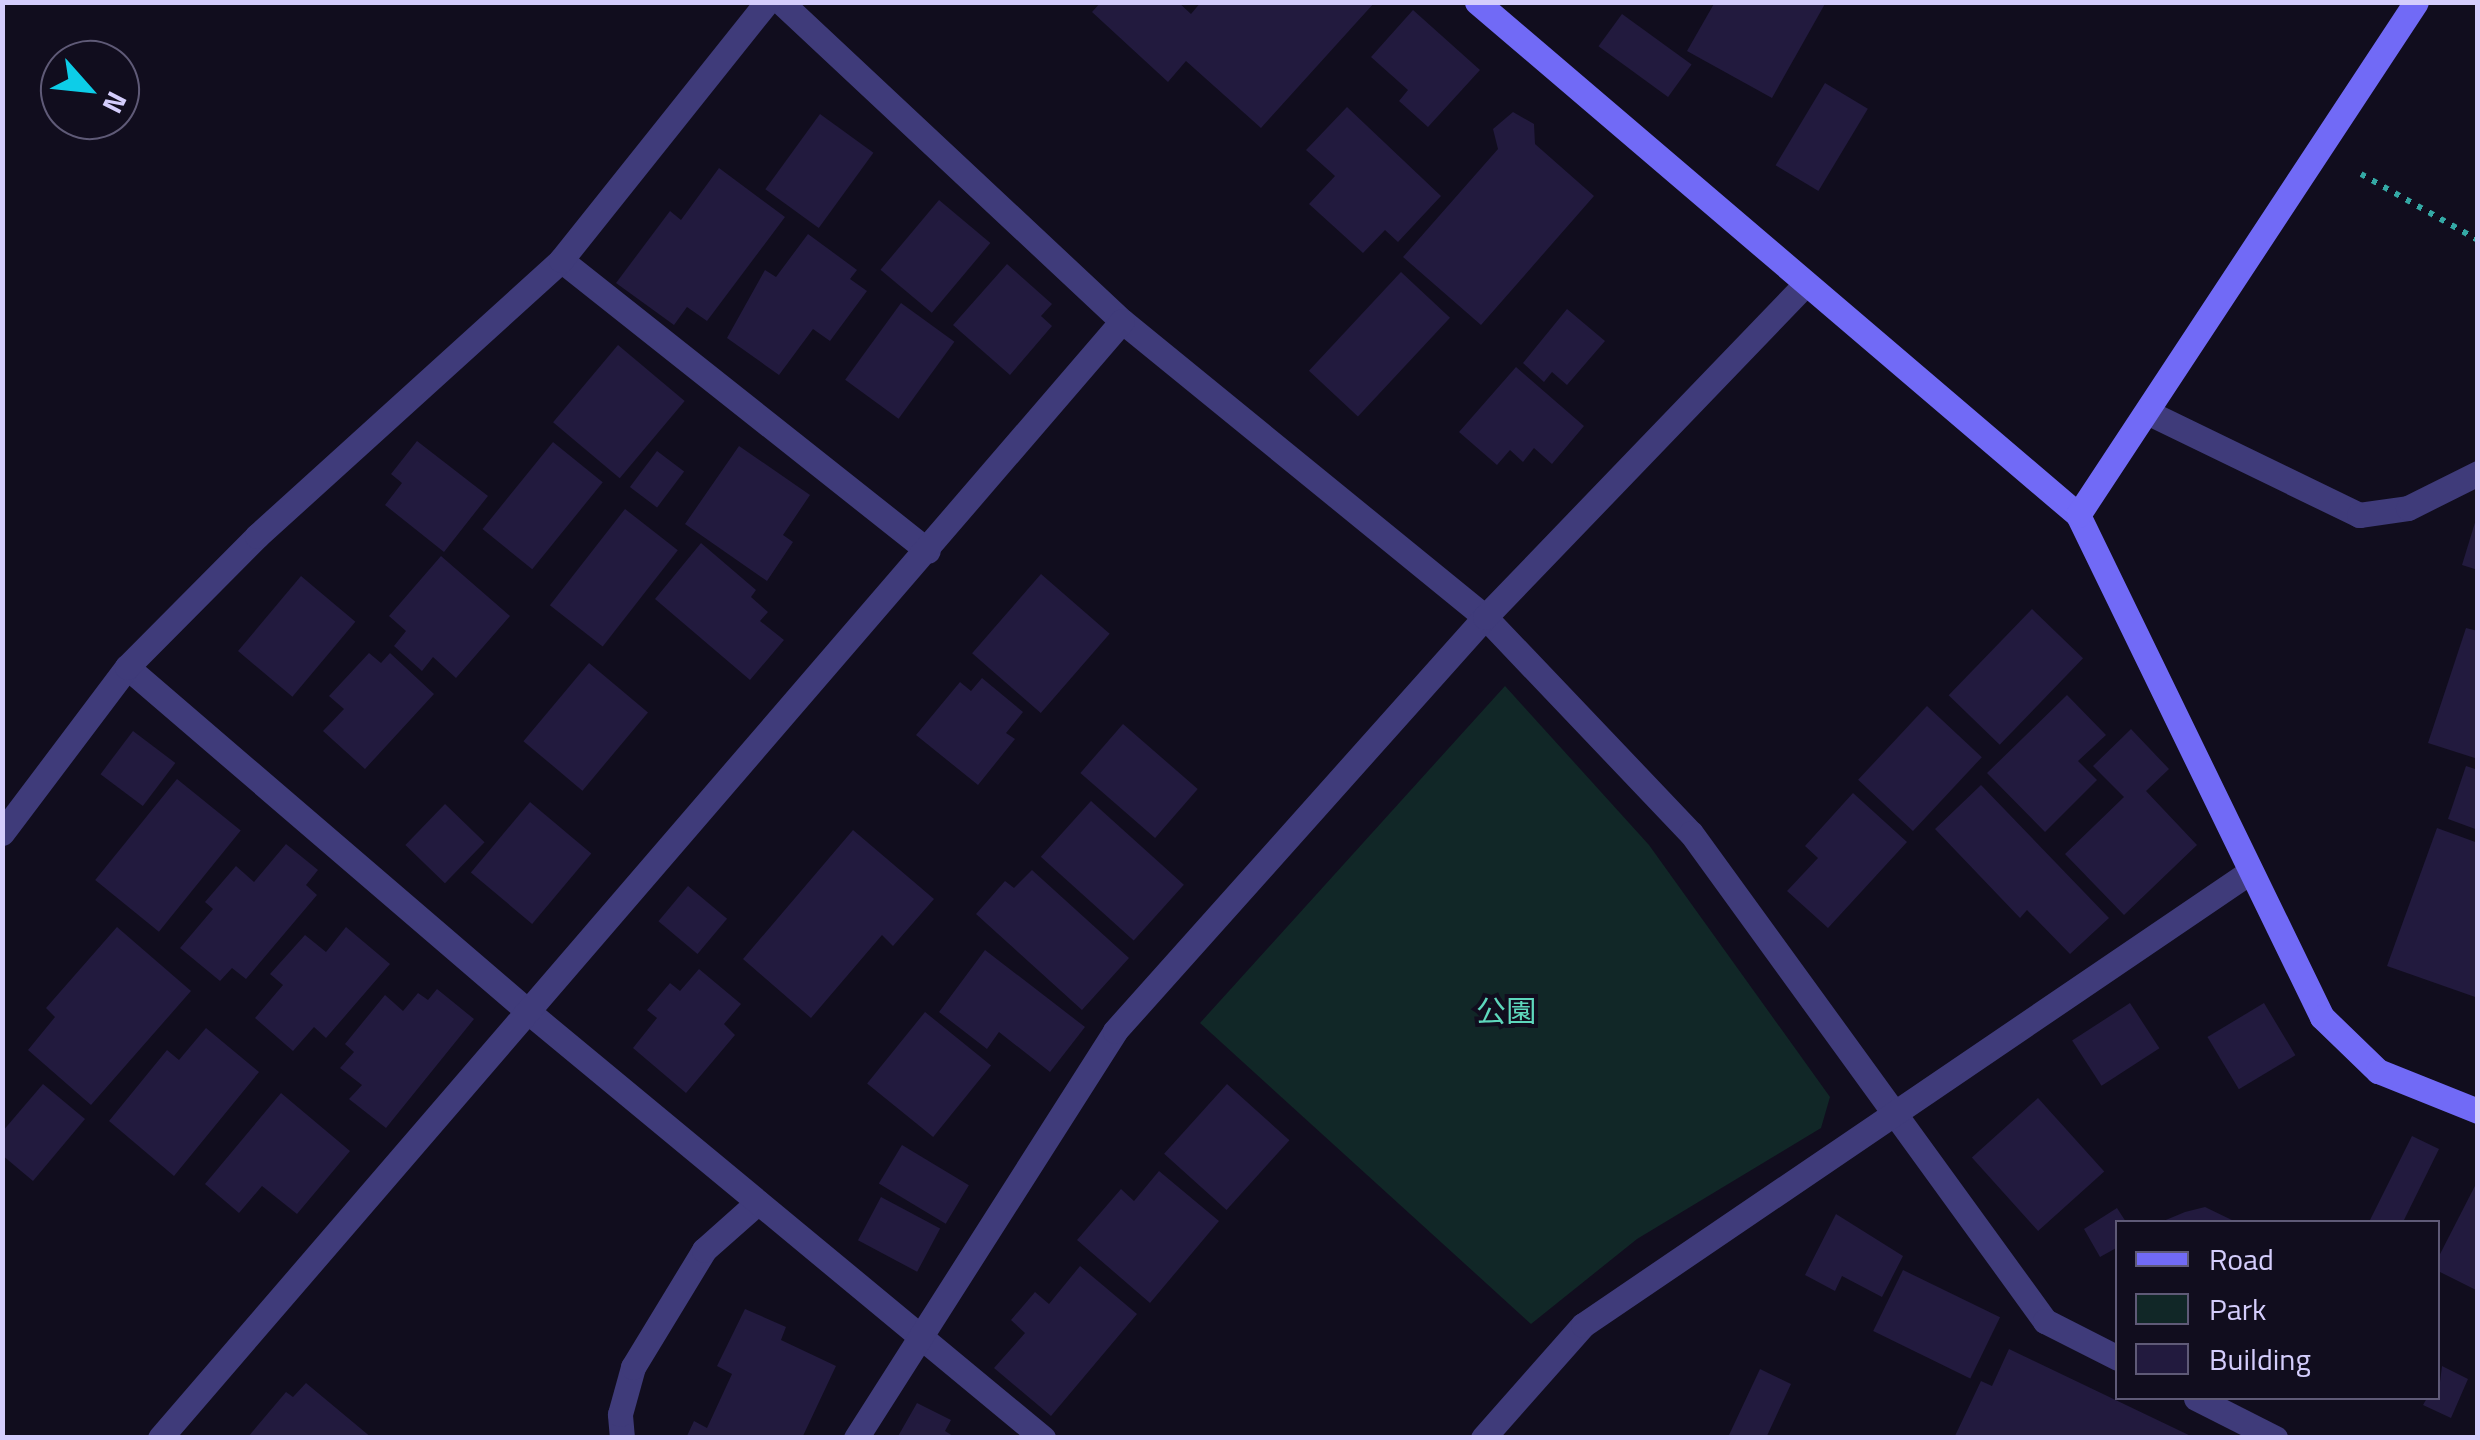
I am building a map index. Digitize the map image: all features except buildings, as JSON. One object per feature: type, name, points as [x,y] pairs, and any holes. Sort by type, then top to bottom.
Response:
[{"type":"street","points":[[2,833],[127,666],[257,536],[561,260],[768,2]]},
{"type":"street","points":[[781,2],[1122,322],[1485,617],[1691,833],[2044,1321],[2115,1356]]},
{"type":"street","points":[[1476,2],[2078,515],[2248,873],[2322,1017],[2378,1071],[2478,1111]]},
{"type":"street","points":[[2078,515],[2416,2]]},
{"type":"street","points":[[561,260],[928,550]]},
{"type":"street","points":[[856,1438],[1115,1031],[1485,617],[1806,282]]},
{"type":"street","points":[[160,1438],[531,1014],[1122,322]]},
{"type":"street","points":[[2148,412],[2359,515],[2408,508],[2478,474]]},
{"type":"street","points":[[127,666],[531,1014],[1042,1438]]},
{"type":"street","points":[[1484,1438],[1583,1325],[1892,1110],[2248,873]]},
{"type":"street","points":[[622,1438],[620,1414],[634,1367],[704,1250],[758,1202]]},
{"type":"street","points":[[2200,1400],[2275,1438]]},
{"type":"path","points":[[2321,150],[2478,240]]},
{"type":"green space","name":"公園","points":[[1505,686],[1649,845],[1830,1097],[1821,1128],[1637,1239],[1531,1324],[1200,1023]]}]
